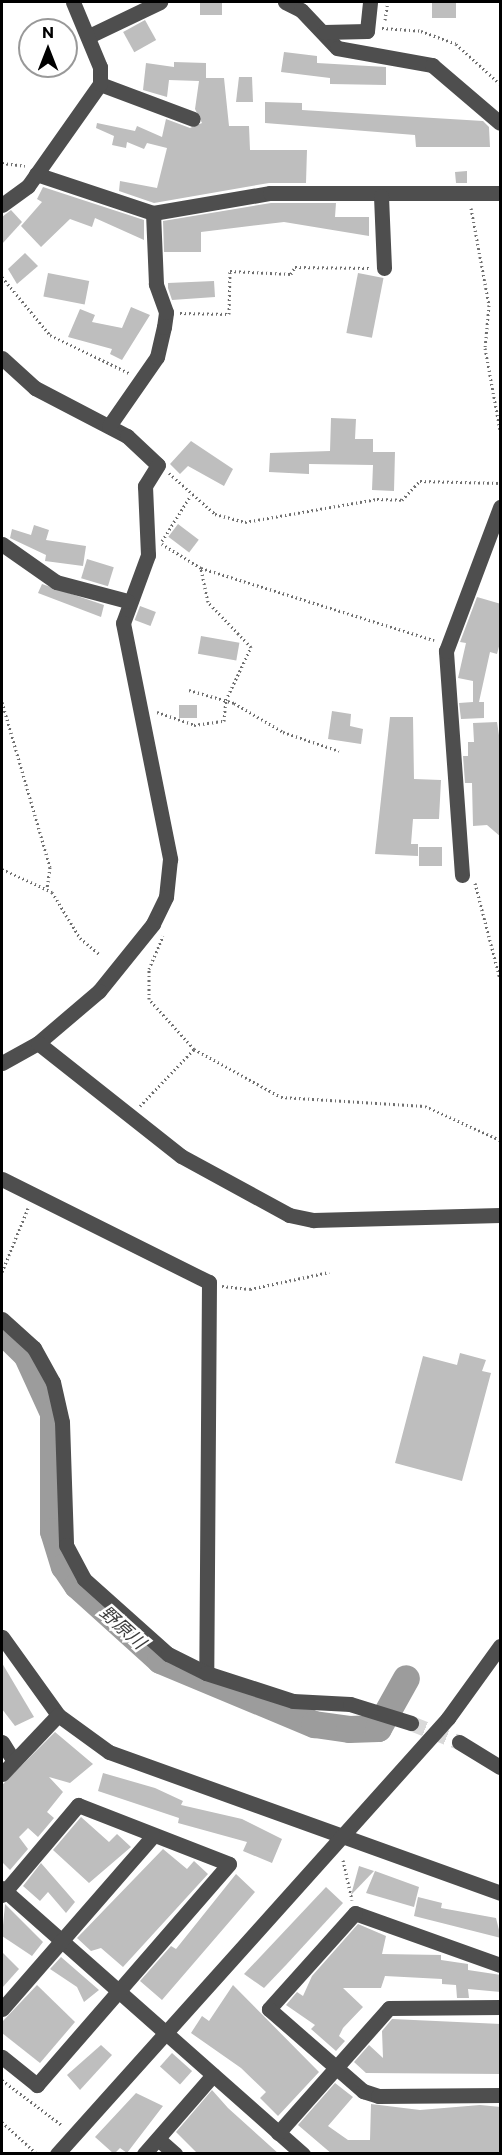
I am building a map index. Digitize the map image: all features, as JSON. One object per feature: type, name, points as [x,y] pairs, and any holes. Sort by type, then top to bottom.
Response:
[{"type":"street","points":[[73,2],[89,36],[100,84]]},
{"type":"street","points":[[89,36],[160,2]]},
{"type":"street","points":[[285,2],[324,32],[336,48],[432,65],[501,123]]},
{"type":"street","points":[[324,32],[375,27],[370,2]]},
{"type":"street","points":[[100,84],[193,118]]},
{"type":"street","points":[[2,205],[100,84]]},
{"type":"street","points":[[31,170],[153,213],[270,193],[381,196],[501,194]]},
{"type":"street","points":[[381,196],[384,268]]},
{"type":"street","points":[[109,426],[143,382],[158,357],[166,312],[156,284],[153,213]]},
{"type":"street","points":[[2,358],[35,388],[109,426],[158,465],[144,486],[154,544],[128,602],[123,623],[170,860],[162,907],[99,991],[38,1043],[2,1063]]},
{"type":"street","points":[[462,875],[449,644],[497,530],[501,507]]},
{"type":"street","points":[[2,544],[56,582],[128,602]]},
{"type":"street","points":[[38,1043],[181,1156],[289,1215],[313,1220],[501,1215]]},
{"type":"street","points":[[2,1179],[209,1282],[206,1673]]},
{"type":"street","points":[[2,1319],[34,1348],[53,1382],[62,1422],[63,1521],[73,1562],[141,1633],[206,1673],[293,1701],[350,1704],[411,1724]]},
{"type":"street","points":[[2,1637],[58,1715],[109,1752],[501,1893]]},
{"type":"street","points":[[57,2154],[340,1834],[448,1718],[501,1646]]},
{"type":"street","points":[[2,1774],[58,1715]]},
{"type":"street","points":[[2,1742],[14,1761]]},
{"type":"street","points":[[459,1742],[501,1767]]},
{"type":"street","points":[[2,2057],[36,2085],[119,1992],[229,1863],[153,1836],[78,1805],[2,1891],[61,1941],[119,1992],[166,2033],[278,2133],[303,2154]]},
{"type":"street","points":[[2,2009],[153,1836]]},
{"type":"street","points":[[501,1965],[355,1913],[269,2009],[336,2067],[378,2096],[501,2096]]},
{"type":"street","points":[[278,2133],[389,2008],[501,2007]]},
{"type":"street","points":[[144,2154],[213,2075]]},
{"type":"street","points":[[158,2139],[175,2154]]},
{"type":"path","points":[[388,2],[375,27],[421,31],[456,44],[501,84]]},
{"type":"path","points":[[2,163],[31,170]]},
{"type":"path","points":[[466,195],[489,305],[485,348],[501,430]]},
{"type":"path","points":[[166,312],[229,314],[230,271],[291,274],[295,267],[384,268]]},
{"type":"path","points":[[2,277],[50,335],[143,382]]},
{"type":"path","points":[[158,465],[214,514],[244,522],[376,499],[402,500],[420,481],[501,483]]},
{"type":"path","points":[[191,495],[154,544],[201,568],[449,644]]},
{"type":"path","points":[[138,704],[175,720],[210,726],[224,721],[226,700],[251,647],[208,602],[201,568]]},
{"type":"path","points":[[189,690],[226,700],[283,732],[339,751]]},
{"type":"path","points":[[2,702],[50,867],[47,889]]},
{"type":"path","points":[[2,869],[47,889],[80,938],[100,956]]},
{"type":"path","points":[[478,904],[501,980]]},
{"type":"path","points":[[162,907],[168,918],[149,969],[149,999],[194,1049],[281,1097],[425,1106],[501,1140]]},
{"type":"path","points":[[132,1117],[194,1049]]},
{"type":"path","points":[[2,1272],[33,1195]]},
{"type":"path","points":[[209,1282],[250,1289],[329,1272]]},
{"type":"path","points":[[344,1860],[355,1913]]},
{"type":"path","points":[[2,2080],[74,2134]]},
{"type":"path","points":[[2,2121],[37,2154]]},
{"type":"building","points":[[200,2],[222,2],[222,15],[200,15]]},
{"type":"building","points":[[432,2],[456,2],[456,18],[432,18]]},
{"type":"building","points":[[145,20],[156,40],[134,52],[123,32]]},
{"type":"building","points":[[284,52],[317,56],[317,63],[386,67],[386,85],[330,84],[330,78],[281,72]]},
{"type":"building","points":[[174,62],[206,63],[206,78],[224,78],[229,126],[249,126],[250,150],[307,150],[306,183],[269,183],[154,203],[119,191],[120,181],[157,188],[167,148],[147,143],[144,149],[127,142],[126,148],[112,145],[114,136],[96,128],[97,123],[135,131],[137,126],[162,137],[166,119],[190,128],[202,123],[195,109],[199,81],[169,80],[167,97],[143,90],[146,63],[174,67]]},
{"type":"building","points":[[239,77],[252,77],[253,102],[236,102]]},
{"type":"building","points":[[265,102],[302,103],[302,110],[483,121],[489,127],[490,147],[416,147],[415,135],[265,123]]},
{"type":"building","points":[[467,171],[467,183],[456,183],[455,172]]},
{"type":"building","points":[[43,187],[144,220],[144,240],[95,218],[92,227],[70,219],[41,247],[21,226],[42,202],[37,199]]},
{"type":"building","points":[[271,203],[336,203],[335,217],[369,217],[369,236],[284,222],[201,232],[201,252],[164,252],[163,221]]},
{"type":"building","points":[[11,210],[22,222],[2,244],[2,217]]},
{"type":"building","points":[[25,253],[38,266],[17,284],[8,269]]},
{"type":"building","points":[[48,273],[89,281],[85,305],[43,297]]},
{"type":"building","points":[[358,273],[384,278],[372,338],[346,333]]},
{"type":"building","points":[[214,281],[215,297],[172,300],[168,288],[168,283]]},
{"type":"building","points":[[131,307],[150,315],[122,360],[110,354],[112,349],[68,337],[80,309],[95,315],[92,322],[122,328]]},
{"type":"building","points":[[331,418],[356,419],[355,439],[373,439],[373,452],[395,452],[394,491],[372,490],[373,465],[309,464],[309,474],[269,472],[270,453],[330,451]]},
{"type":"building","points":[[191,441],[233,469],[224,486],[188,466],[180,474],[170,464]]},
{"type":"building","points":[[178,524],[199,540],[189,552],[168,537]]},
{"type":"building","points":[[34,525],[49,530],[46,540],[86,546],[83,566],[45,561],[46,555],[10,538],[12,529],[31,535]]},
{"type":"building","points":[[87,559],[114,567],[108,586],[81,578]]},
{"type":"building","points":[[42,584],[104,605],[101,617],[38,593]]},
{"type":"building","points":[[477,597],[501,604],[501,639],[497,654],[490,652],[479,702],[484,702],[484,718],[461,719],[459,703],[473,702],[473,681],[458,678],[466,643],[460,642]]},
{"type":"building","points":[[140,606],[156,612],[150,626],[135,620]]},
{"type":"building","points":[[201,636],[239,643],[236,660],[198,654]]},
{"type":"building","points":[[179,705],[197,705],[197,718],[179,718]]},
{"type":"building","points":[[332,711],[351,714],[350,726],[363,729],[361,744],[328,739]]},
{"type":"building","points":[[390,717],[413,717],[414,779],[441,780],[439,819],[413,819],[411,844],[418,844],[418,856],[375,854]]},
{"type":"building","points":[[497,722],[500,742],[501,837],[487,825],[473,826],[472,783],[465,783],[463,756],[468,756],[468,742],[474,742],[473,723]]},
{"type":"building","points":[[419,847],[442,847],[442,866],[419,866]]},
{"type":"building","points":[[460,1353],[486,1360],[482,1371],[491,1373],[462,1481],[395,1463],[423,1356],[457,1365]]},
{"type":"building","points":[[2,1663],[34,1717],[15,1726],[2,1709]]},
{"type":"building","points":[[55,1732],[93,1764],[70,1783],[49,1777],[63,1792],[47,1812],[54,1818],[38,1837],[28,1828],[19,1837],[28,1849],[10,1870],[2,1862],[2,1785]]},
{"type":"building","points":[[103,1773],[155,1788],[183,1801],[181,1805],[242,1819],[282,1839],[272,1863],[243,1851],[247,1842],[178,1823],[179,1818],[98,1791]]},
{"type":"building","points":[[81,1817],[109,1842],[117,1834],[131,1847],[89,1883],[53,1850]]},
{"type":"building","points":[[163,1849],[187,1869],[194,1861],[208,1874],[123,1967],[101,1948],[91,1951],[77,1938]]},
{"type":"building","points":[[41,1863],[75,1902],[66,1913],[48,1892],[40,1901],[23,1886]]},
{"type":"building","points":[[359,1866],[374,1871],[351,1895]]},
{"type":"building","points":[[375,1871],[419,1887],[414,1907],[366,1893]]},
{"type":"building","points":[[236,1874],[255,1892],[162,2000],[140,1981],[171,1946],[176,1949]]},
{"type":"building","points":[[326,1887],[343,1903],[286,1965],[264,1988],[244,1974]]},
{"type":"building","points":[[418,1897],[442,1903],[441,1908],[496,1918],[501,1938],[414,1916]]},
{"type":"building","points":[[5,1904],[43,1942],[32,1956],[2,1936]]},
{"type":"building","points":[[358,1924],[386,1936],[382,1954],[441,1955],[441,1960],[468,1964],[468,1970],[501,1975],[501,1992],[468,1989],[469,1998],[457,1998],[456,1985],[442,1984],[442,1979],[385,1976],[381,1988],[343,1988],[363,2007],[343,2028],[339,2036],[345,2041],[336,2051],[311,2029],[315,2025],[286,2005],[297,1992],[303,1996],[312,1976]]},
{"type":"building","points":[[2,1952],[19,1969],[2,1988]]},
{"type":"building","points":[[61,1957],[99,1990],[84,2002],[77,1987],[50,1969]]},
{"type":"building","points":[[37,1985],[75,2022],[40,2063],[2,2033],[2,2022]]},
{"type":"building","points":[[233,1985],[319,2072],[278,2116],[260,2098],[266,2092],[241,2068],[191,2033],[202,2016],[209,2021]]},
{"type":"building","points":[[392,2019],[501,2024],[501,2074],[366,2073],[354,2062],[369,2045],[383,2058],[382,2031]]},
{"type":"building","points":[[101,2045],[112,2055],[80,2090],[67,2075]]},
{"type":"building","points":[[172,2053],[192,2071],[180,2084],[160,2066]]},
{"type":"building","points":[[335,2083],[353,2097],[328,2126],[348,2140],[370,2140],[371,2104],[420,2110],[480,2105],[501,2107],[501,2154],[332,2154],[298,2125]]},
{"type":"building","points":[[212,2090],[228,2108],[279,2154],[198,2154],[176,2132]]},
{"type":"building","points":[[136,2093],[163,2106],[127,2153],[120,2148],[114,2154],[95,2137]]},
{"type":"waterway","name":"野原川","points":[[2,1331],[26,1354],[53,1413],[53,1531],[64,1566],[77,1585],[160,1660],[314,1724],[349,1729],[378,1728],[406,1678]]},
{"type":"tunnel","points":[[411,1723],[459,1742]]}]
